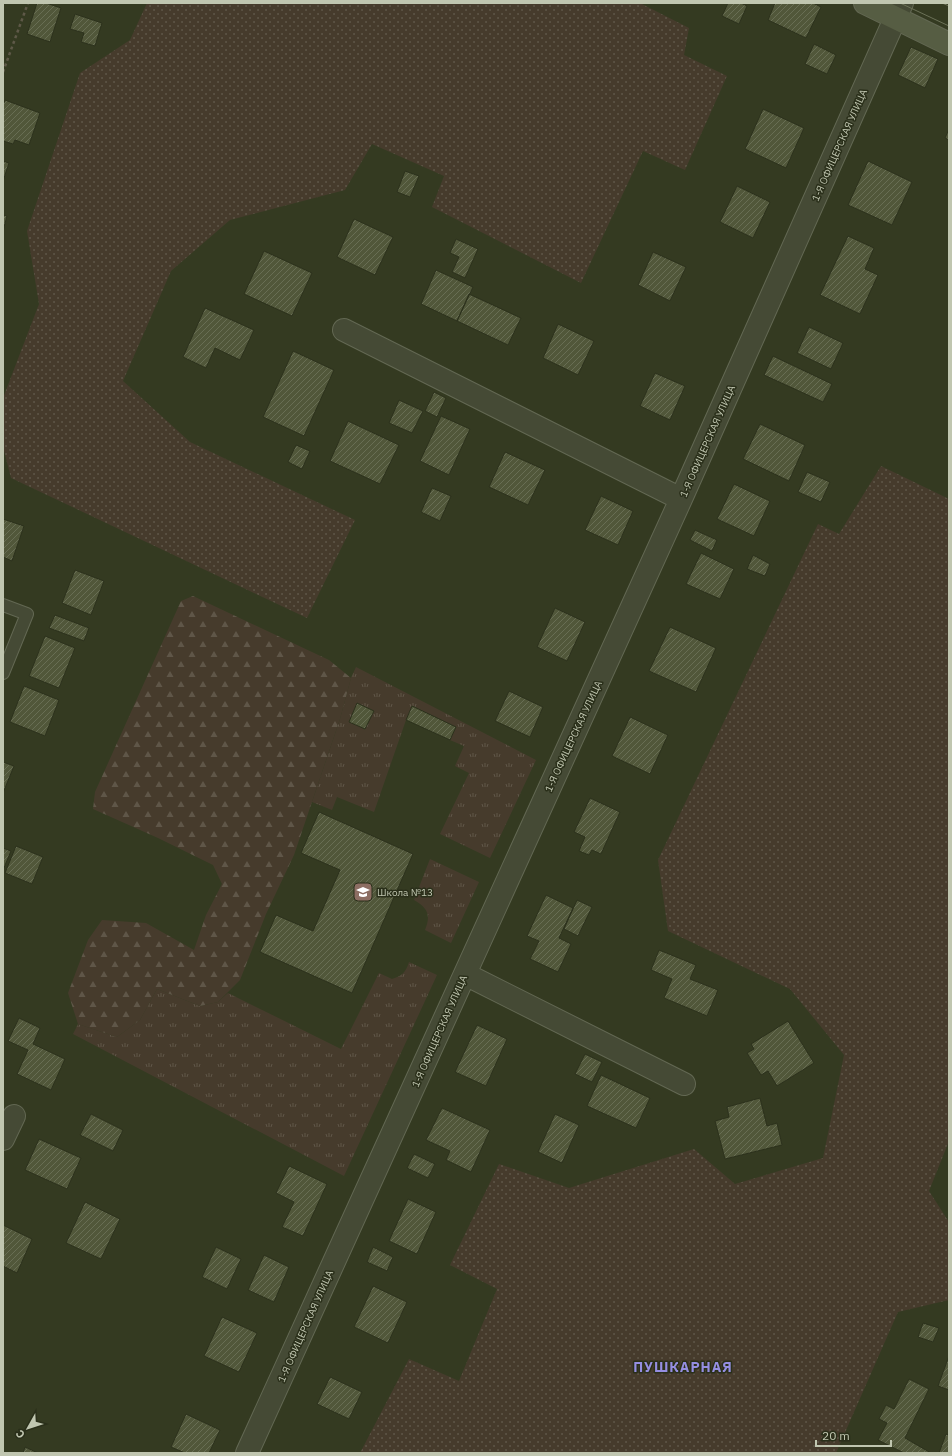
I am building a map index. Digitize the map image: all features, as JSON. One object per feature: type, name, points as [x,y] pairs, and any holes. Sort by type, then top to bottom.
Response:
[{"type":"main road","points":[[865,3],[899,10],[949,44]]},
{"type":"street","name":"1-Я ОФИЦЕРСКАЯ УЛИЦА","points":[[247,1453],[681,499],[899,10]]},
{"type":"street","points":[[344,330],[681,499]]},
{"type":"street","points":[[465,974],[684,1084]]},
{"type":"street","points":[[3,1139],[14,1116]]},
{"type":"lane","points":[[3,605],[27,614],[3,673]]},
{"type":"path","points":[[3,72],[28,3]]},
{"type":"green space","points":[[147,3],[640,3],[689,28],[684,55],[727,76],[685,170],[643,151],[581,283],[432,207],[444,176],[372,144],[345,190],[230,220],[171,271],[123,381],[190,442],[355,520],[307,618],[11,478],[3,447],[3,398],[39,304],[27,231],[80,73],[130,40]]},
{"type":"green space","points":[[881,466],[949,499],[949,1141],[929,1191],[949,1222],[949,1300],[898,1312],[836,1453],[360,1453],[409,1359],[459,1381],[497,1289],[450,1265],[499,1164],[569,1188],[694,1149],[735,1184],[823,1158],[844,1055],[790,989],[668,931],[658,860],[818,524],[839,534]]},
{"type":"green space","points":[[193,596],[329,660],[351,678],[340,719],[294,855],[266,914],[240,980],[218,1002],[200,1006],[157,989],[140,1020],[117,1037],[78,1024],[68,993],[88,940],[102,920],[146,923],[194,950],[206,915],[222,884],[213,865],[158,838],[93,809],[95,792],[181,601]]},
{"type":"green space","points":[[356,667],[536,760],[490,858],[440,834],[469,773],[455,766],[464,746],[450,740],[456,727],[413,706],[406,720],[374,812],[337,797],[332,810],[312,802],[340,719],[351,678]]},
{"type":"green space","points":[[430,859],[479,882],[451,943],[425,930],[428,920],[427,912],[414,900]]},
{"type":"green space","points":[[409,962],[437,975],[344,1176],[73,1034],[78,1024],[117,1037],[140,1020],[157,989],[200,1006],[218,1002],[228,993],[341,1049],[379,973],[392,979],[395,978],[403,973]]},
{"type":"building","points":[[37,3],[46,3],[61,8],[50,42],[27,34]]},
{"type":"building","points":[[728,3],[741,3],[747,6],[739,24],[722,16]]},
{"type":"building","points":[[775,3],[813,3],[821,7],[806,38],[768,20]]},
{"type":"building","points":[[75,14],[102,23],[95,46],[81,42],[84,33],[70,29]]},
{"type":"building","points":[[814,44],[836,55],[827,74],[805,64]]},
{"type":"building","points":[[911,47],[938,59],[925,88],[898,75]]},
{"type":"building","points":[[5,100],[40,113],[29,145],[15,140],[13,144],[3,141],[3,105]]},
{"type":"building","points":[[763,109],[804,128],[786,168],[745,149]]},
{"type":"building","points":[[949,129],[949,140],[945,138]]},
{"type":"building","points":[[3,161],[9,163],[3,181]]},
{"type":"building","points":[[868,161],[912,182],[892,225],[848,205]]},
{"type":"building","points":[[405,171],[419,176],[410,197],[397,192]]},
{"type":"building","points":[[737,186],[770,202],[753,238],[720,222]]},
{"type":"building","points":[[3,215],[7,216],[3,231]]},
{"type":"building","points":[[354,219],[393,237],[375,275],[337,257]]},
{"type":"building","points":[[848,236],[874,248],[865,269],[878,275],[860,314],[820,295]]},
{"type":"building","points":[[456,239],[478,249],[465,278],[452,272],[459,257],[450,253]]},
{"type":"building","points":[[264,251],[312,273],[292,316],[244,294]]},
{"type":"building","points":[[653,252],[686,267],[670,301],[638,285]]},
{"type":"building","points":[[436,270],[473,287],[457,321],[421,304]]},
{"type":"building","points":[[469,294],[521,318],[508,345],[457,321]]},
{"type":"building","points":[[205,308],[254,330],[240,360],[215,348],[206,368],[183,357]]},
{"type":"building","points":[[558,324],[594,341],[578,375],[543,358]]},
{"type":"building","points":[[809,327],[843,343],[831,369],[797,353]]},
{"type":"building","points":[[293,351],[334,370],[304,436],[263,417]]},
{"type":"building","points":[[773,356],[832,384],[823,402],[764,375]]},
{"type":"building","points":[[655,373],[685,386],[670,420],[640,406]]},
{"type":"building","points":[[434,392],[446,398],[437,417],[425,411]]},
{"type":"building","points":[[399,400],[423,411],[412,433],[389,423]]},
{"type":"building","points":[[441,416],[470,429],[449,475],[420,461]]},
{"type":"building","points":[[348,421],[399,445],[380,484],[330,461]]},
{"type":"building","points":[[760,424],[805,445],[789,481],[743,459]]},
{"type":"building","points":[[296,445],[310,451],[302,469],[288,462]]},
{"type":"building","points":[[505,452],[545,470],[528,505],[489,487]]},
{"type":"building","points":[[807,472],[830,482],[821,502],[798,492]]},
{"type":"building","points":[[734,484],[770,501],[754,536],[717,519]]},
{"type":"building","points":[[432,488],[451,496],[440,521],[421,512]]},
{"type":"building","points":[[601,496],[633,511],[618,545],[585,530]]},
{"type":"building","points":[[3,519],[24,526],[12,561],[3,557]]},
{"type":"building","points":[[695,530],[717,540],[712,551],[690,540]]},
{"type":"building","points":[[701,553],[734,569],[720,599],[686,584]]},
{"type":"building","points":[[753,555],[770,564],[765,576],[747,569]]},
{"type":"building","points":[[75,570],[104,581],[91,615],[62,603]]},
{"type":"building","points":[[555,608],[585,622],[567,661],[537,647]]},
{"type":"building","points":[[55,615],[89,628],[84,641],[49,628]]},
{"type":"building","points":[[670,627],[716,648],[696,692],[649,671]]},
{"type":"building","points":[[45,636],[75,648],[59,688],[29,676]]},
{"type":"building","points":[[24,686],[59,700],[45,736],[10,722]]},
{"type":"building","points":[[509,691],[543,707],[530,737],[495,721]]},
{"type":"building","points":[[357,703],[374,711],[365,729],[349,722]]},
{"type":"building","points":[[412,706],[456,727],[450,740],[406,720]]},
{"type":"building","points":[[630,717],[668,735],[650,774],[612,756]]},
{"type":"building","points":[[3,762],[14,766],[3,793]]},
{"type":"building","points":[[590,798],[620,812],[601,854],[592,850],[589,855],[579,851],[585,837],[574,832]]},
{"type":"building","name":"Школа №13","points":[[319,812],[413,854],[352,993],[260,952],[276,915],[313,931],[340,870],[301,853]]},
{"type":"building","points":[[16,846],[43,857],[32,884],[5,873]]},
{"type":"building","points":[[3,848],[11,851],[3,870]]},
{"type":"building","points":[[546,895],[573,908],[559,938],[571,944],[558,972],[530,959],[539,941],[527,936]]},
{"type":"building","points":[[577,900],[592,907],[578,936],[564,929]]},
{"type":"building","points":[[659,950],[696,965],[690,979],[718,990],[707,1016],[664,998],[672,979],[651,970]]},
{"type":"building","points":[[19,1018],[40,1028],[33,1044],[65,1059],[51,1090],[17,1074],[28,1050],[8,1041]]},
{"type":"building","points":[[788,1021],[814,1063],[777,1086],[768,1071],[761,1075],[747,1053],[754,1049],[751,1044]]},
{"type":"building","points":[[477,1025],[507,1039],[486,1086],[455,1072]]},
{"type":"building","points":[[585,1054],[602,1062],[592,1082],[575,1074]]},
{"type":"building","points":[[601,1075],[650,1098],[636,1128],[587,1106]]},
{"type":"building","points":[[760,1098],[767,1126],[777,1123],[782,1145],[725,1159],[715,1121],[729,1117],[727,1107]]},
{"type":"building","points":[[442,1108],[490,1130],[471,1172],[446,1160],[450,1151],[426,1140]]},
{"type":"building","points":[[91,1114],[123,1130],[113,1151],[80,1135]]},
{"type":"building","points":[[555,1114],[579,1125],[562,1163],[538,1152]]},
{"type":"building","points":[[39,1139],[81,1158],[67,1189],[25,1170]]},
{"type":"building","points":[[414,1154],[435,1164],[428,1178],[407,1168]]},
{"type":"building","points":[[289,1166],[327,1184],[303,1236],[282,1227],[294,1202],[276,1193]]},
{"type":"building","points":[[408,1199],[436,1212],[417,1254],[389,1241]]},
{"type":"building","points":[[85,1202],[120,1219],[101,1259],[66,1243]]},
{"type":"building","points":[[3,1225],[32,1239],[17,1273],[3,1266]]},
{"type":"building","points":[[216,1247],[241,1259],[227,1289],[202,1277]]},
{"type":"building","points":[[373,1247],[393,1257],[387,1271],[367,1262]]},
{"type":"building","points":[[264,1255],[289,1267],[274,1302],[248,1290]]},
{"type":"building","points":[[373,1286],[407,1302],[388,1343],[354,1327]]},
{"type":"building","points":[[222,1317],[257,1333],[239,1372],[204,1356]]},
{"type":"building","points":[[923,1323],[939,1328],[933,1342],[918,1337]]},
{"type":"building","points":[[949,1356],[949,1390],[938,1386]]},
{"type":"building","points":[[330,1377],[362,1392],[349,1419],[317,1404]]},
{"type":"building","points":[[909,1379],[929,1389],[905,1438],[931,1453],[904,1453],[878,1440],[887,1423],[879,1419],[886,1405],[894,1409]]},
{"type":"building","points":[[186,1414],[220,1430],[209,1453],[185,1453],[171,1447]]},
{"type":"building","points":[[946,1434],[949,1435],[949,1453],[939,1453]]},
{"type":"building","points":[[25,1447],[38,1453],[23,1453]]},
{"type":"tram line","points":[[900,3],[949,26]]},
{"type":"tram line","points":[[942,3],[949,6]]},
{"type":"place","name":"Школа №13","points":[[363,892]]},
{"type":"district","name":"ПУШКАРНАЯ","points":[[683,1367]]}]
